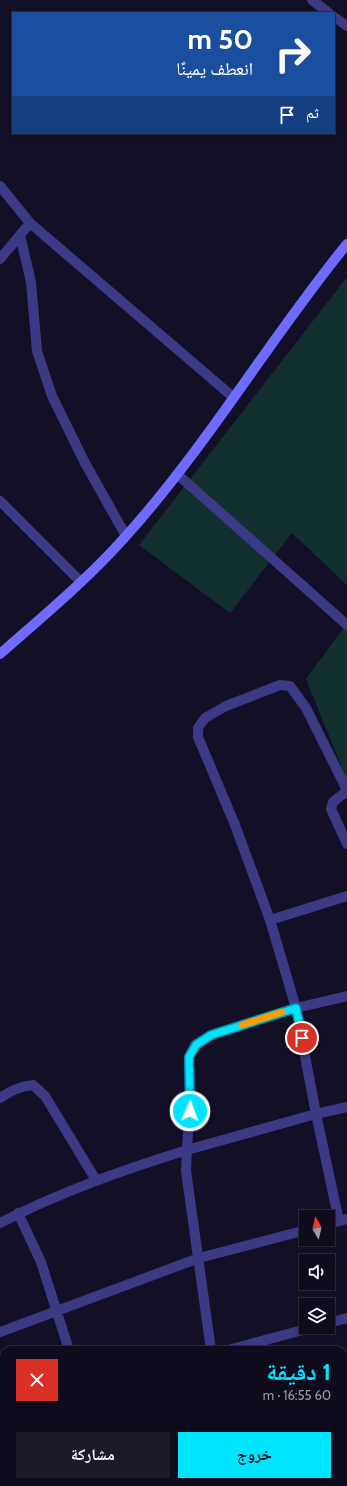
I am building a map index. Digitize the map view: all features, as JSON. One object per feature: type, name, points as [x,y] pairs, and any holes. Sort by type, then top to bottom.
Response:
[{"type":"street","points":[[312,0],[328,12]]},
{"type":"street","points":[[335,18],[347,26]]},
{"type":"street","points":[[0,186],[30,222],[233,397]]},
{"type":"street","points":[[0,259],[30,222]]},
{"type":"street","points":[[20,235],[31,282],[37,351],[52,396],[85,463],[126,536]]},
{"type":"street","points":[[0,654],[81,582],[126,536],[177,474],[346,247]]},
{"type":"street","points":[[177,474],[347,625]]},
{"type":"street","points":[[0,501],[81,582]]},
{"type":"street","points":[[343,1220],[316,1114],[296,1008],[270,920],[235,825],[198,737],[198,728],[206,718],[226,706],[280,685],[290,686],[306,708],[347,790],[333,802],[331,809],[347,844]]},
{"type":"street","points":[[270,920],[347,896]]},
{"type":"street","points":[[210,1346],[186,1171],[190,1098],[189,1057],[196,1045],[211,1035],[296,1008],[347,996]]},
{"type":"street","points":[[0,1098],[20,1087],[32,1086],[45,1096],[96,1180]]},
{"type":"street","points":[[0,1222],[96,1180],[187,1150],[316,1114],[347,1107]]},
{"type":"street","points":[[18,1214],[41,1262],[68,1346]]},
{"type":"street","points":[[0,1332],[199,1258],[299,1232]]},
{"type":"street","points":[[335,1321],[347,1318]]},
{"type":"street","points":[[243,1346],[299,1331]]},
{"type":"green space","points":[[347,277],[347,585],[292,533],[230,613],[139,545]]},
{"type":"green space","points":[[347,623],[347,780],[306,679]]},
{"type":"slow traffic","points":[[242,1025],[282,1012]]},
{"type":"route","points":[[190,1111],[189,1057],[196,1045],[211,1035],[296,1008],[302,1038]]}]
